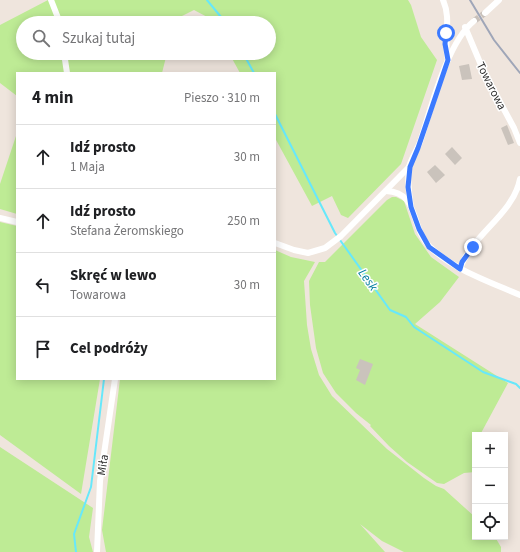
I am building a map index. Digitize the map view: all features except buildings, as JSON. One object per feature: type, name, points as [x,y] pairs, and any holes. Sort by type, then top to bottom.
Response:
[{"type":"street","points":[[51,0],[57,16]]},
{"type":"street","points":[[443,0],[448,12],[445,44],[448,60]]},
{"type":"street","points":[[485,13],[499,0]]},
{"type":"street","points":[[474,21],[465,28],[448,60],[410,167],[408,187],[411,207],[419,229],[429,247],[460,269],[519,294]]},
{"type":"street","name":"Towarowa","points":[[465,28],[484,72],[514,128],[520,143]]},
{"type":"street","points":[[65,60],[67,72]]},
{"type":"street","points":[[276,243],[308,253],[320,250],[338,238],[410,167]]},
{"type":"street","points":[[460,269],[462,262],[517,191],[520,179]]},
{"type":"street","points":[[386,191],[398,192],[404,196],[411,207]]},
{"type":"street","points":[[0,218],[16,222]]},
{"type":"street","name":"Miła","points":[[97,552],[100,481],[115,380]]},
{"type":"green space","points":[[48,0],[408,0],[421,37],[437,60],[401,164],[348,218],[341,215],[332,196],[312,206],[276,140],[276,72],[239,72],[233,60],[276,60],[276,16],[205,16],[194,10],[182,16],[17,16]]},
{"type":"green space","points":[[16,17],[16,60],[165,60],[162,72],[16,72],[16,95],[0,83],[0,25]]},
{"type":"green space","points":[[16,136],[16,214],[0,209],[0,184]]},
{"type":"green space","points":[[392,197],[396,197],[404,201],[415,234],[431,257],[459,277],[440,302],[415,324],[508,383],[482,432],[472,432],[472,472],[464,473],[444,484],[437,483],[407,462],[389,446],[370,426],[371,425],[356,413],[336,393],[323,373],[316,348],[310,305],[309,281],[319,262],[325,262],[387,200]]},
{"type":"green space","points":[[0,222],[16,226],[16,380],[100,380],[81,494],[0,435]]},
{"type":"green space","points":[[276,250],[291,257],[315,262],[304,281],[307,325],[311,349],[319,375],[332,396],[387,449],[424,478],[436,486],[444,489],[472,514],[472,540],[497,540],[501,547],[501,552],[404,552],[382,541],[360,524],[385,552],[106,552],[102,530],[120,380],[276,380]]},
{"type":"green space","points":[[0,447],[93,508],[89,537],[93,552],[0,552]]},
{"type":"waterway","name":"Lesk","points":[[207,0],[220,16]]},
{"type":"waterway","name":"Lesk","points":[[247,60],[253,72]]},
{"type":"waterway","name":"Lesk","points":[[276,116],[335,233],[390,310],[406,317],[414,327],[483,372],[516,384],[520,388]]},
{"type":"waterway","points":[[76,552],[74,534],[91,487],[104,380]]},
{"type":"tunnel","points":[[474,21],[485,13]]},
{"type":"railway","points":[[470,0],[494,40],[520,73]]},
{"type":"route","points":[[446,33],[445,44],[448,60],[410,167],[408,187],[411,207],[419,229],[429,247],[460,269],[462,262],[473,247]]}]
